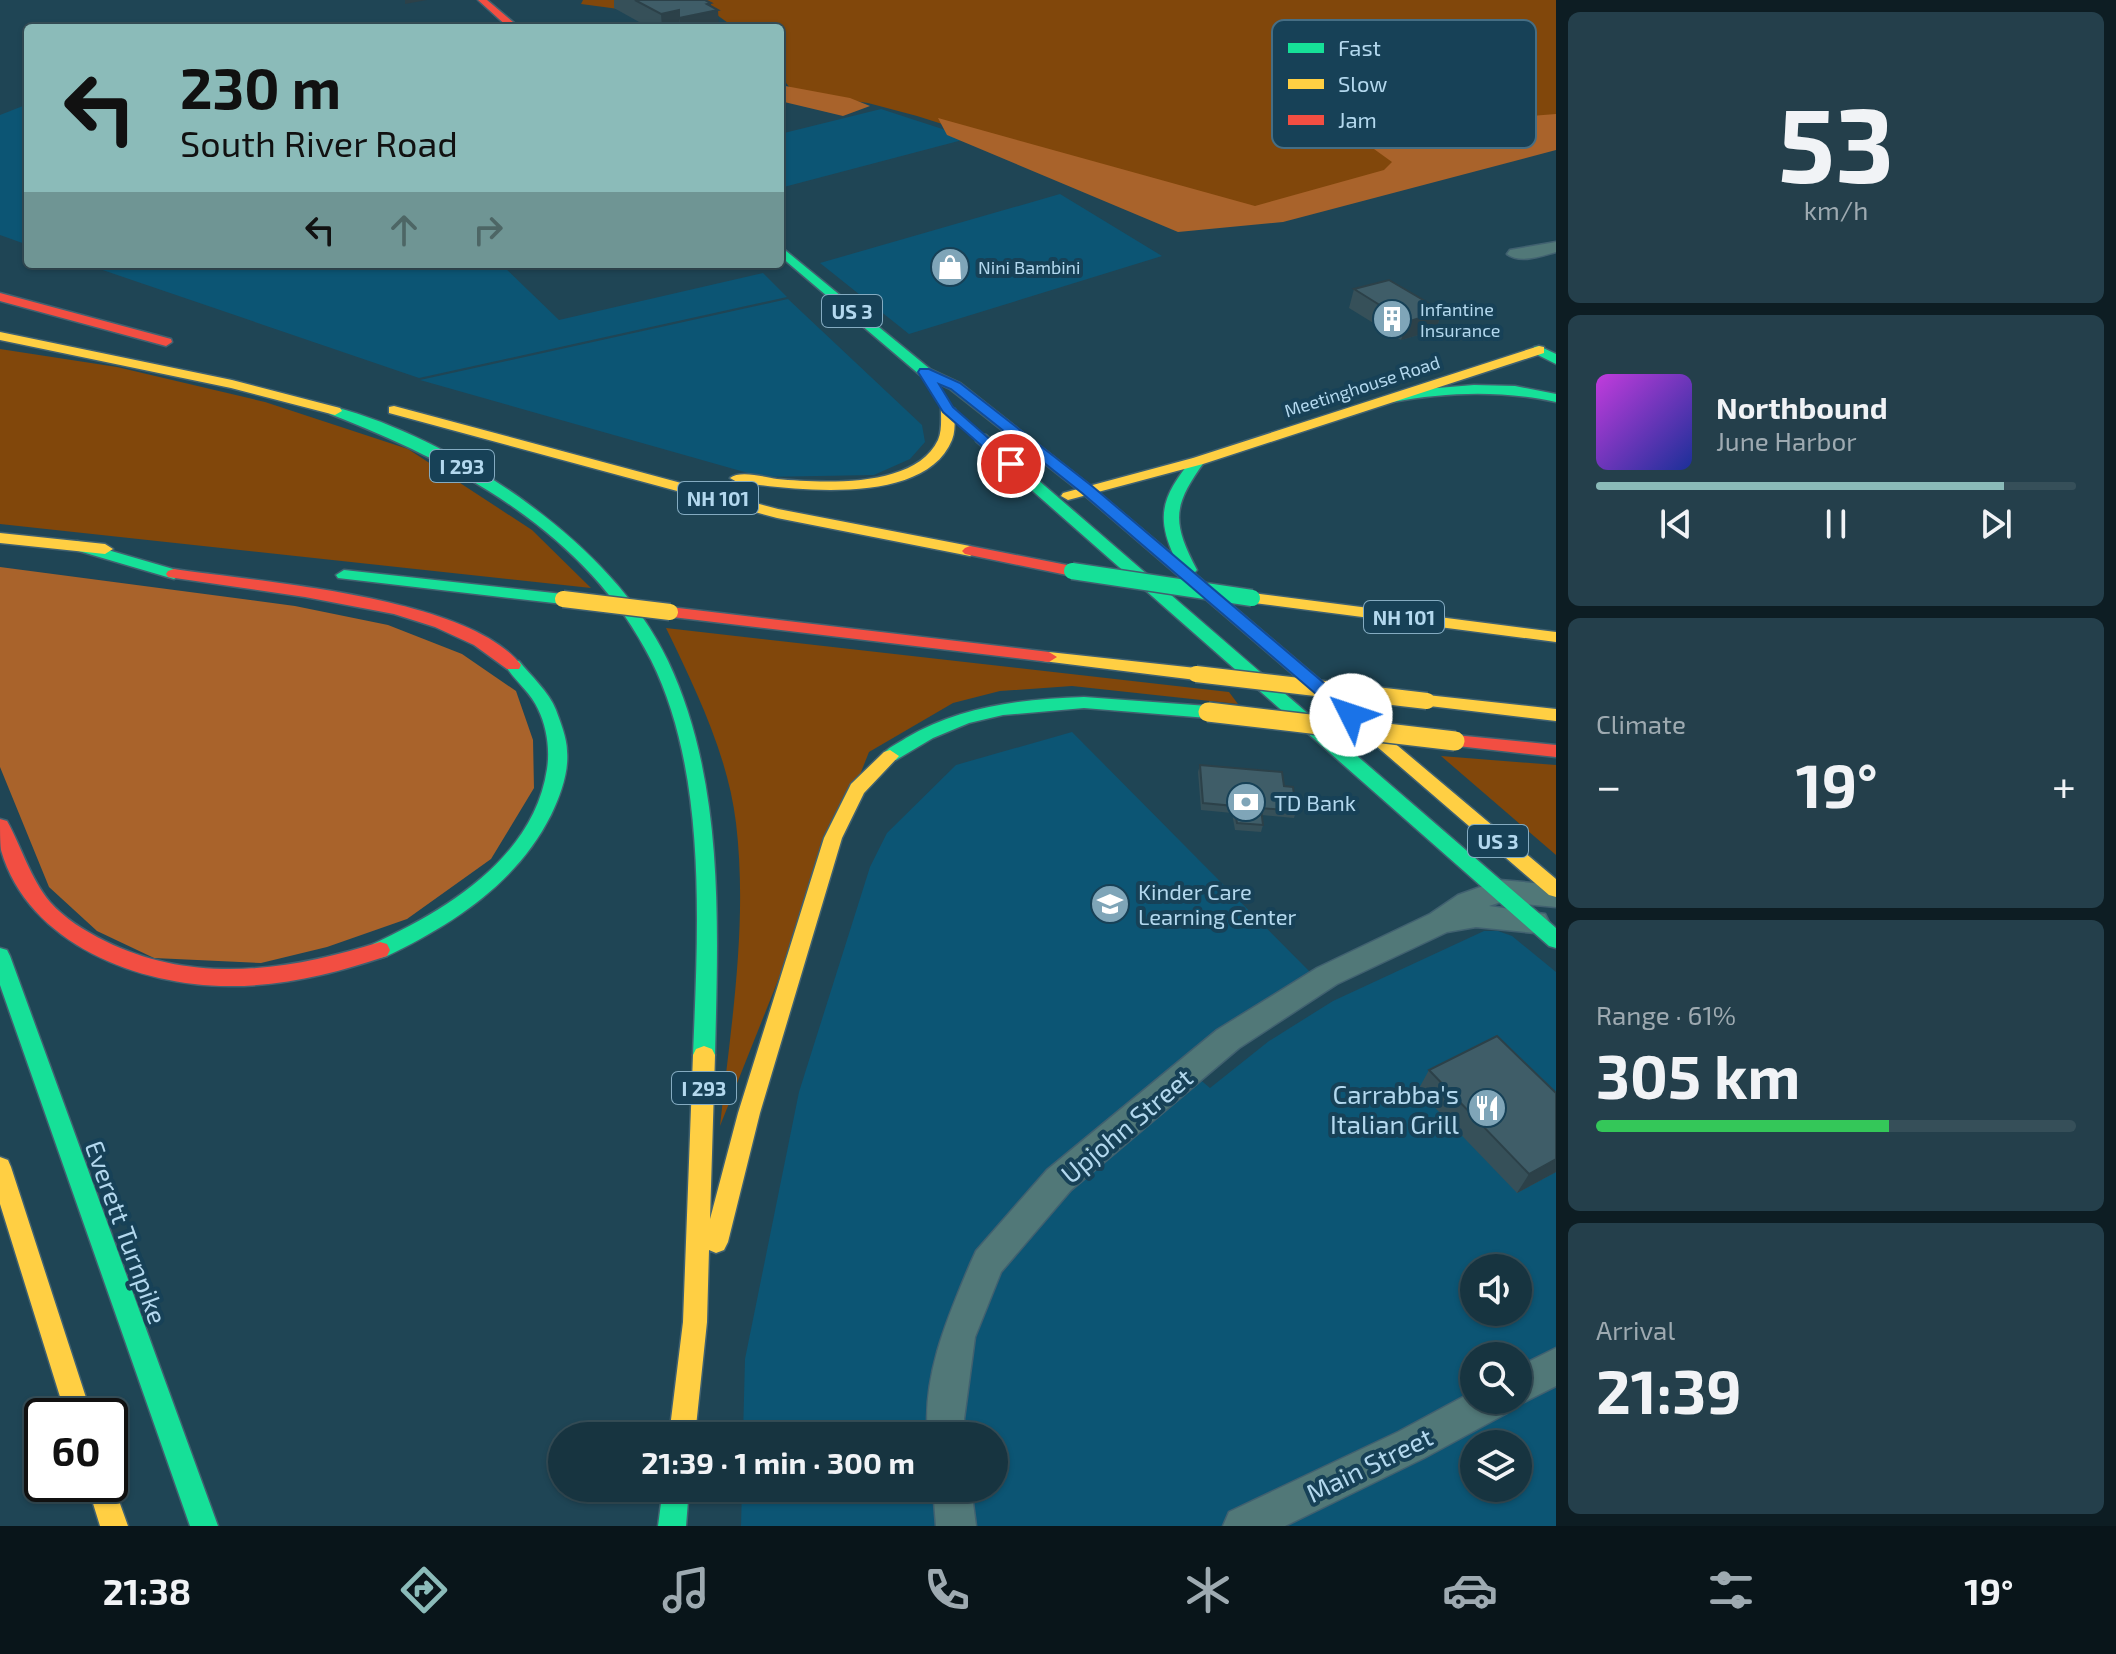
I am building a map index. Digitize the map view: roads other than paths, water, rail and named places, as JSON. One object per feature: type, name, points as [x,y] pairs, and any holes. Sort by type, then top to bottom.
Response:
[{"type":"main road","points":[[482,0],[510,24]]},
{"type":"main road","name":"US 3","points":[[784,253],[925,372],[955,386],[1094,495],[1556,893]]},
{"type":"main road","points":[[0,297],[181,347]]},
{"type":"main road","name":"NH 101","points":[[0,335],[83,343],[318,388],[777,513],[1072,571],[1252,598],[1556,637]]},
{"type":"main road","name":"I 293","points":[[0,335],[232,384],[329,409],[387,429],[432,449],[501,489],[559,534],[621,598],[664,670],[681,716],[696,787],[708,942],[695,1322],[684,1422]]},
{"type":"main road","name":"Meetinghouse Road","points":[[1053,501],[1094,495],[1176,473],[1198,461],[1539,350],[1556,360]]},
{"type":"main road","points":[[1508,360],[1556,389]]},
{"type":"main road","name":"US 3","points":[[925,372],[948,409],[1546,931]]},
{"type":"main road","points":[[1392,398],[1469,385],[1511,388],[1556,398]]},
{"type":"main road","points":[[369,402],[436,409],[685,469]]},
{"type":"main road","points":[[713,474],[817,486],[879,481],[932,457],[945,439],[948,409]]},
{"type":"main road","points":[[1194,579],[1175,546],[1166,518],[1167,505],[1178,483],[1198,461]]},
{"type":"main road","name":"Meetinghouse Road","points":[[1067,514],[1094,495]]},
{"type":"main road","points":[[0,538],[206,560]]},
{"type":"main road","points":[[0,826],[31,892],[58,923],[98,949],[148,967],[176,973],[266,977],[298,974],[360,958],[389,948],[444,920],[507,868],[536,829],[553,791],[557,762],[555,735],[543,702],[521,673],[474,639],[435,622],[372,605],[119,563],[77,546]]},
{"type":"main road","points":[[330,574],[1556,715]]},
{"type":"main road","points":[[1367,612],[1556,629]]},
{"type":"main road","points":[[695,1322],[750,1111],[834,840],[853,794],[887,757],[937,727],[999,707],[1076,699],[1556,751]]},
{"type":"main road","name":"Everett Turnpike","points":[[0,956],[204,1526]]},
{"type":"main road","points":[[0,1167],[73,1398]]},
{"type":"main road","points":[[106,1502],[114,1526]]},
{"type":"main road","points":[[672,1526],[675,1502]]},
{"type":"street","points":[[1516,254],[1556,247]]},
{"type":"street","name":"Upjohn Street","points":[[945,1422],[957,1337],[988,1262],[1059,1180],[1228,1039],[1327,976],[1440,922],[1468,903],[1500,891],[1556,893]]},
{"type":"street","name":"Upjohn Street","points":[[1440,922],[1476,916],[1546,931]]},
{"type":"street","name":"Main Street","points":[[1243,1526],[1468,1414]]},
{"type":"street","points":[[953,1502],[956,1526]]},
{"type":"place","name":"Nini Bambini","points":[[950,267]]},
{"type":"place","name":"Infantine Insurance","points":[[1392,319]]},
{"type":"place","name":"TD Bank","points":[[1246,802]]},
{"type":"place","name":"Kinder Care Learning Center","points":[[1110,904]]},
{"type":"place","name":"Carrabba's Italian Grill","points":[[1487,1108]]}]
